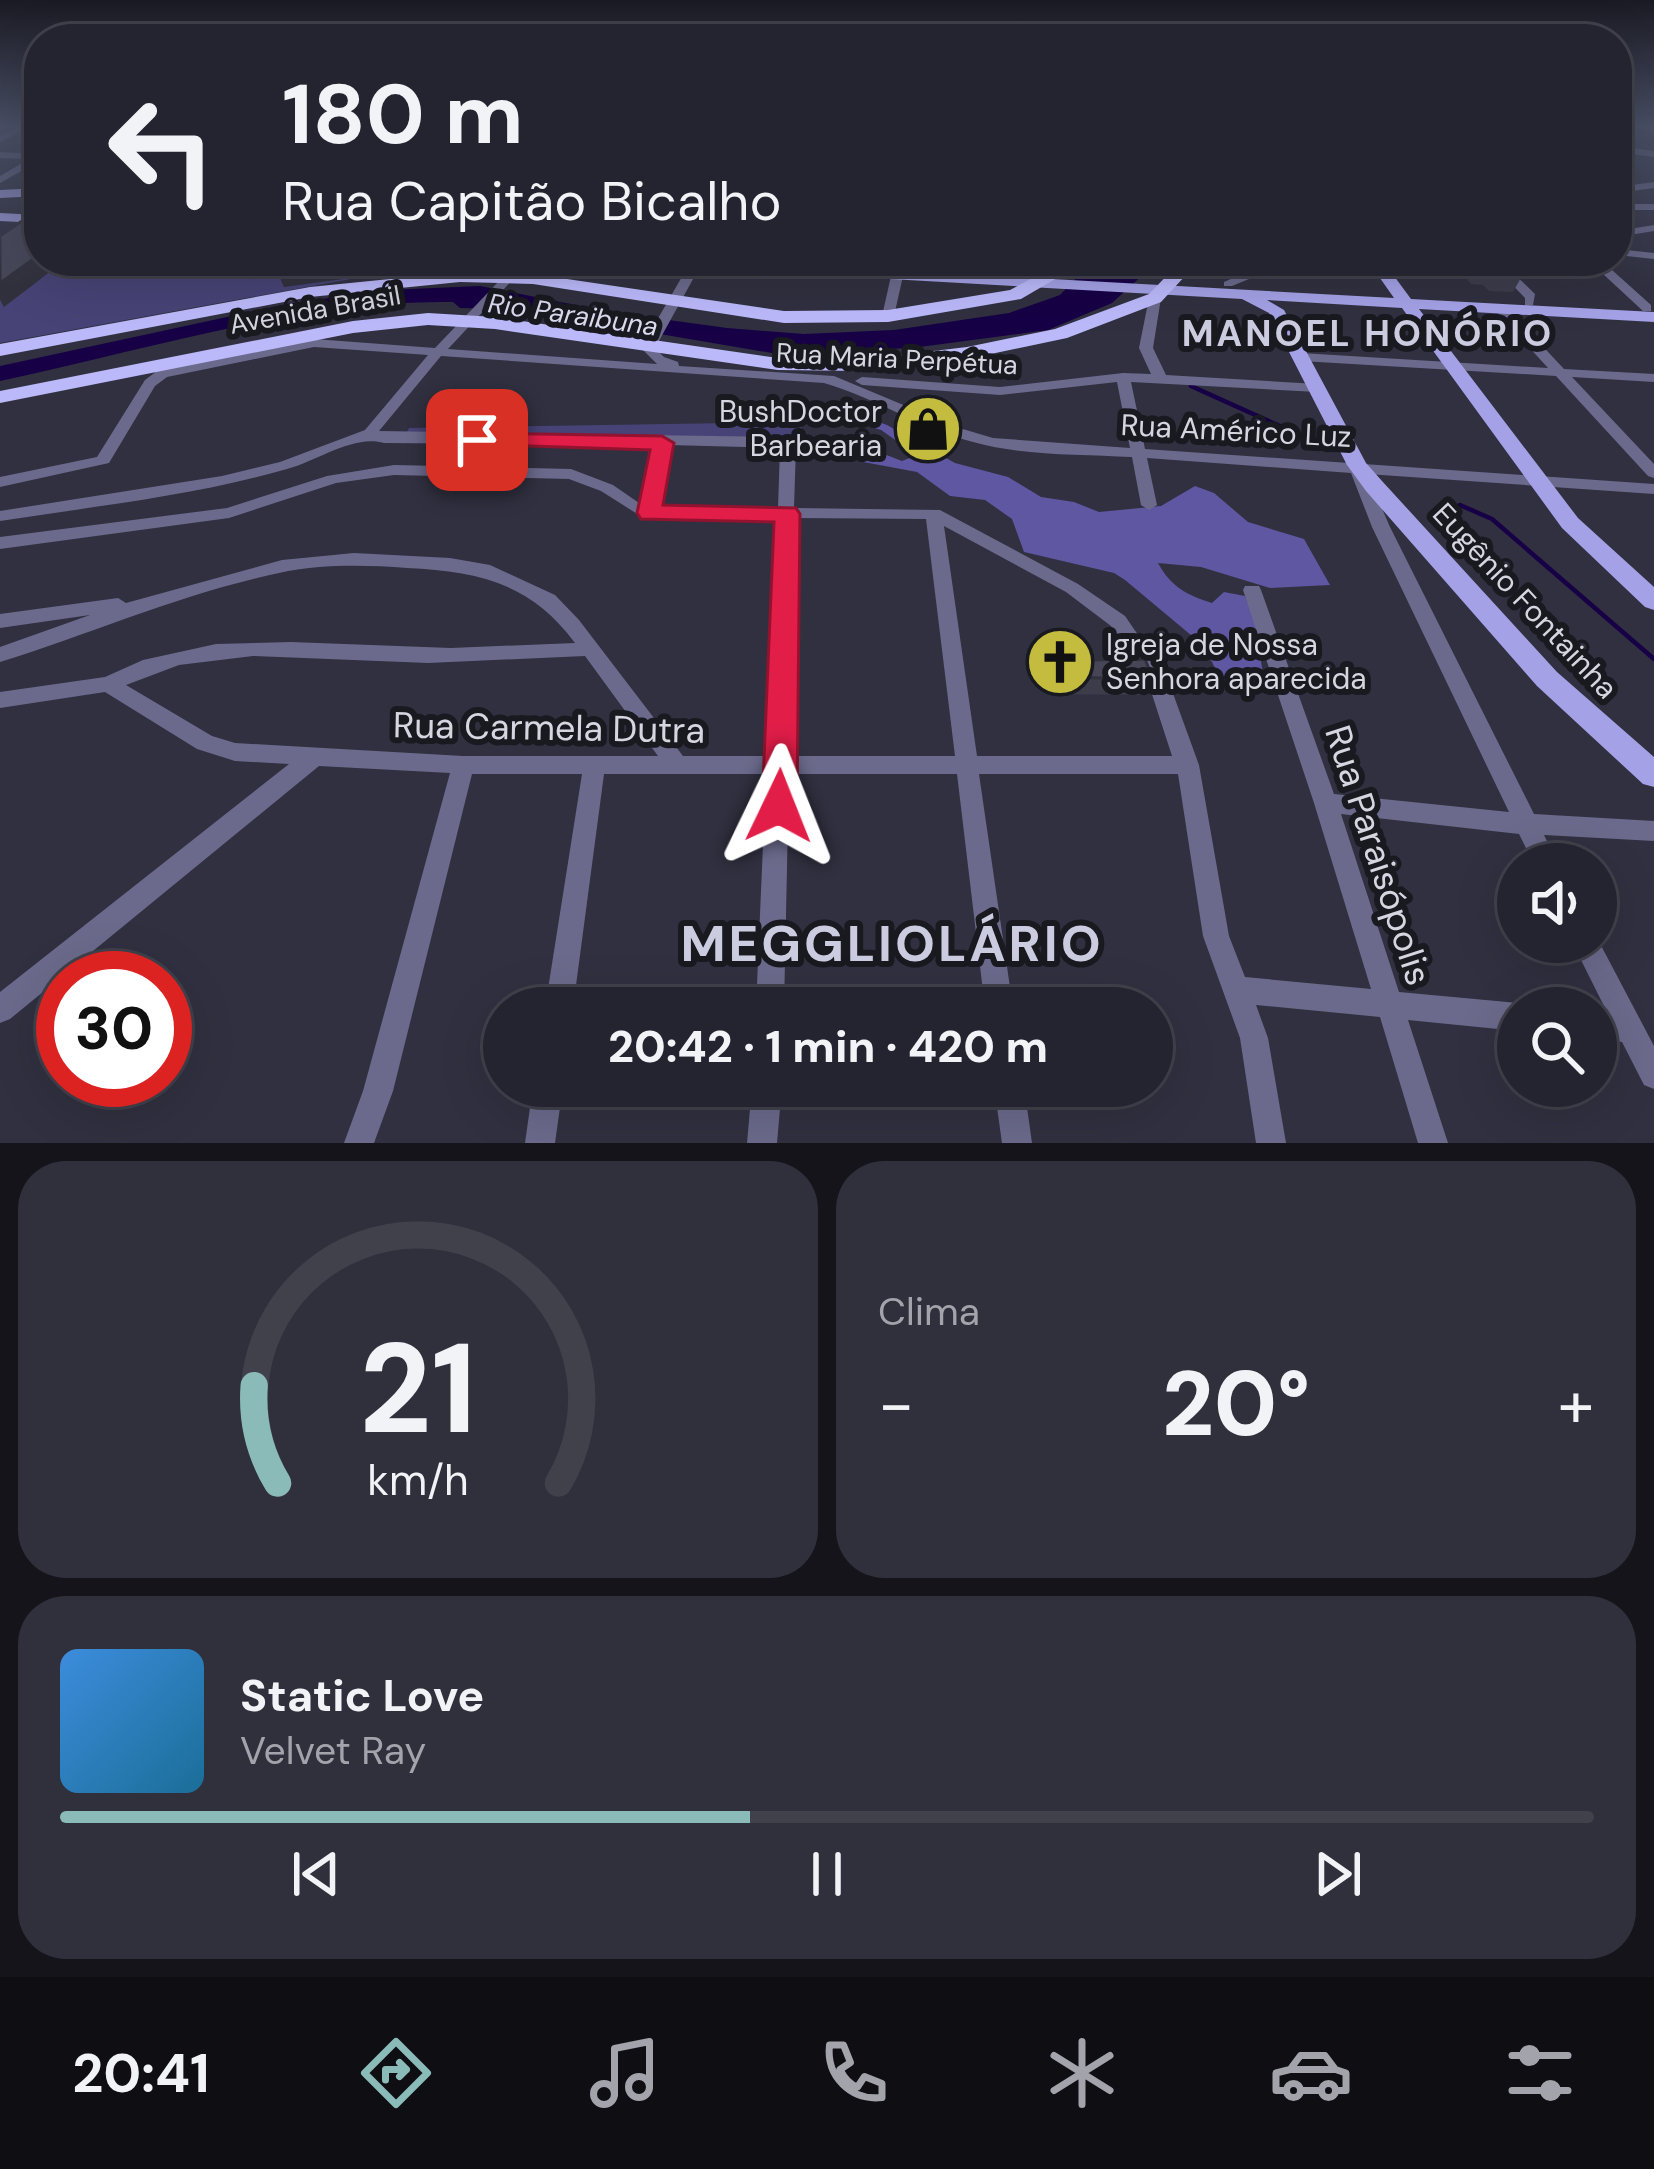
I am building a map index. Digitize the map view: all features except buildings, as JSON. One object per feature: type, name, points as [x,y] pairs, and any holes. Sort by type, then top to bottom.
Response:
[{"type":"highway","name":"Avenida Brasil","points":[[0,350],[354,286],[507,279],[784,317],[888,316],[1063,276]]},
{"type":"highway","name":"Avenida Brasil","points":[[0,400],[394,321],[471,317],[870,380],[1060,334],[1161,287],[1174,276]]},
{"type":"main road","points":[[949,276],[1010,288]]},
{"type":"main road","points":[[1063,276],[1161,287],[1652,311]]},
{"type":"main road","points":[[1386,276],[1570,523],[1654,602]]},
{"type":"main road","name":"Eugênio Fontainha","points":[[1227,288],[1276,310],[1357,465],[1546,679],[1654,775]]},
{"type":"main road","points":[[1403,298],[1501,309],[1652,311]]},
{"type":"main road","points":[[1501,309],[1525,302]]},
{"type":"street","points":[[0,516],[222,482],[286,466],[370,434],[510,276]]},
{"type":"street","points":[[650,345],[689,276]]},
{"type":"street","points":[[888,316],[896,276]]},
{"type":"street","points":[[1227,288],[1250,276]]},
{"type":"street","points":[[1510,276],[1531,297],[1525,302]]},
{"type":"street","points":[[1612,276],[1652,311]]},
{"type":"street","points":[[1160,378],[1145,348],[1161,287]]},
{"type":"street","points":[[1501,309],[1654,473]]},
{"type":"street","name":"Rua Maria Perpétua","points":[[304,341],[827,380]]},
{"type":"street","name":"Rua Maria Perpétua","points":[[650,345],[666,363],[739,374]]},
{"type":"street","points":[[1301,357],[1654,378]]},
{"type":"street","points":[[0,482],[98,463],[155,372]]},
{"type":"street","points":[[1123,377],[1149,505]]},
{"type":"street","name":"Rua Maria Perpétua","points":[[870,380],[1018,391],[1123,377],[1317,388]]},
{"type":"street","name":"Rua Américo Luz","points":[[827,380],[870,380],[904,406],[963,437],[994,443],[1654,489]]},
{"type":"street","points":[[904,406],[903,393],[919,387]]},
{"type":"street","points":[[370,434],[384,438],[784,444],[790,452],[771,987]]},
{"type":"street","points":[[650,513],[662,443]]},
{"type":"street","points":[[1357,465],[1381,526],[1536,843]]},
{"type":"street","points":[[0,542],[229,513],[333,479],[394,470],[571,474],[607,488],[635,510],[650,513],[934,514],[1072,588],[1118,621],[1156,676],[1187,766],[1216,936],[1254,1038],[1271,1143]]},
{"type":"street","points":[[934,514],[996,987]]},
{"type":"street","points":[[0,621],[146,602],[319,560],[450,564],[490,571],[548,600],[677,765]]},
{"type":"street","name":"Rua Paraisópolis","points":[[1252,590],[1326,803],[1432,1143]]},
{"type":"street","points":[[0,655],[146,602]]},
{"type":"street","points":[[0,700],[108,684],[170,657],[229,649],[493,656],[588,649]]},
{"type":"street","name":"Rua Carmela Dutra","points":[[108,684],[206,743],[235,752],[594,766],[1187,766]]},
{"type":"street","points":[[0,1009],[315,756]]},
{"type":"street","points":[[359,1143],[378,1090],[463,764]]},
{"type":"street","points":[[562,987],[594,766]]},
{"type":"street","points":[[1326,803],[1526,824],[1654,831]]},
{"type":"street","points":[[1596,963],[1654,1075]]},
{"type":"street","points":[[1238,990],[1497,1015]]},
{"type":"street","points":[[1617,1028],[1629,1029]]},
{"type":"street","points":[[540,1143],[545,1107]]},
{"type":"street","points":[[762,1143],[765,1107]]},
{"type":"street","points":[[1013,1107],[1017,1143]]},
{"type":"shaded area","points":[[0,260],[24,260],[24,276],[354,276],[351,279],[0,343]]},
{"type":"shaded area","points":[[835,406],[887,425],[955,463],[1008,477],[1041,497],[1099,512],[1161,506],[1195,486],[1214,493],[1248,522],[1304,539],[1330,585],[1270,588],[1201,567],[1158,563],[1174,584],[1203,600],[1212,603],[1224,592],[1245,596],[1256,625],[1264,682],[1213,687],[1215,668],[1204,646],[1125,580],[1114,573],[1024,552],[1012,519],[985,500],[950,496],[917,472],[858,461],[842,447],[863,446],[902,461],[917,455],[881,430],[831,414]]},
{"type":"shaded area","points":[[802,422],[801,447],[782,439],[405,435],[409,428]]},
{"type":"water","name":"Rio Paraibuna","points":[[1078,276],[1142,276],[1112,303],[1048,330],[912,348],[772,353],[513,309],[460,308],[453,302],[397,303],[225,329],[0,381],[0,366],[287,304],[388,290],[480,286],[610,312],[804,334],[894,330],[1009,313],[1060,295]]},
{"type":"waterway","points":[[1196,388],[1191,386],[1284,428]]},
{"type":"waterway","points":[[1460,505],[1492,519],[1654,659]]},
{"type":"place","name":"BushDoctor Barbearia","points":[[928,429]]},
{"type":"place","name":"Igreja de Nossa Senhora aparecida","points":[[1060,662]]},
{"type":"district","name":"MANOEL HONÓRIO","points":[[1368,333]]},
{"type":"district","name":"MEGGLIOLÁRIO","points":[[892,943]]},
{"type":"route","points":[[477,440],[662,443],[650,513],[787,514],[779,806]]}]
